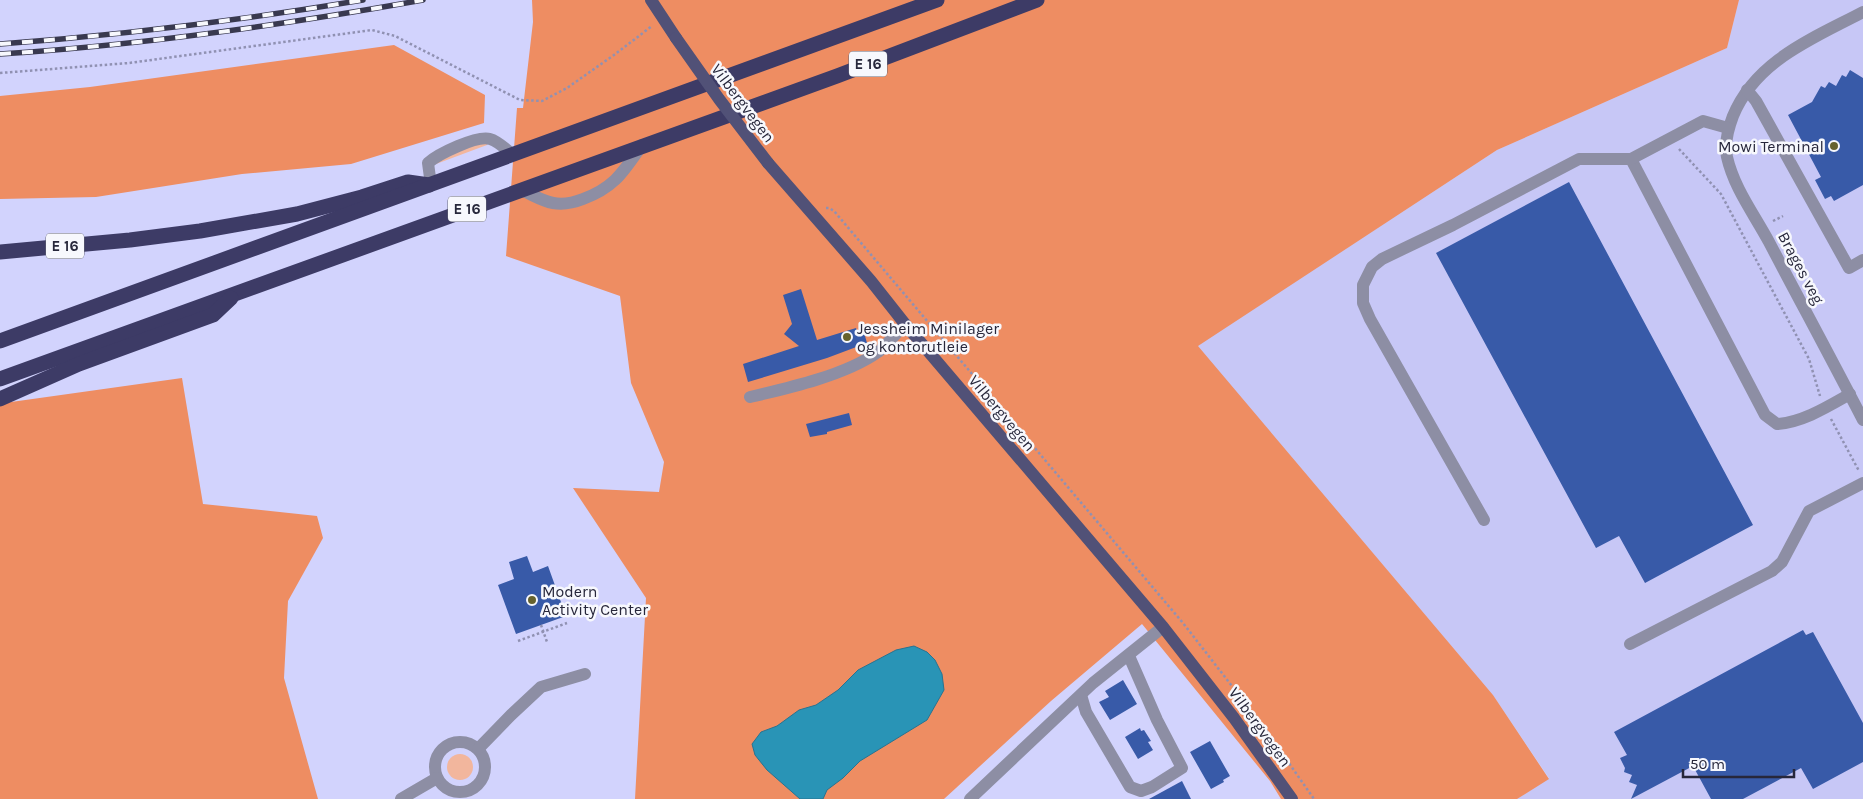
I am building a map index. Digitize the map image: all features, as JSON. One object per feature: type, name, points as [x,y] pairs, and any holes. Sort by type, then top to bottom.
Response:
[{"type":"highway","name":"E 16","points":[[0,341],[937,0]]},
{"type":"highway","name":"E 16","points":[[0,379],[837,76],[1037,0]]},
{"type":"highway","name":"E 16","points":[[0,252],[190,233],[297,214],[362,197],[408,182],[431,185]]},
{"type":"highway","name":"E 16","points":[[0,399],[79,364],[213,315],[236,293]]},
{"type":"main road","name":"Vilbergvegen","points":[[652,0],[719,99],[768,163],[1163,627],[1234,718],[1292,799]]},
{"type":"street","points":[[1484,520],[1393,363],[1370,319],[1362,298],[1363,285],[1372,267],[1382,259],[1453,225],[1579,158],[1631,159],[1703,121],[1728,128],[1736,108],[1747,90],[1763,72],[1786,52],[1863,12]]},
{"type":"street","points":[[1747,90],[1756,101],[1849,268],[1863,260]]},
{"type":"street","name":"Brages veg","points":[[1728,128],[1727,156],[1736,183],[1863,420]]},
{"type":"street","points":[[431,185],[428,163],[436,156],[483,138],[492,139],[513,155]]},
{"type":"street","points":[[521,190],[550,202],[563,204],[574,202],[605,189],[613,183],[642,145]]},
{"type":"street","points":[[1631,159],[1765,415],[1777,424],[1792,423],[1826,408],[1850,394]]},
{"type":"street","points":[[750,397],[852,366],[878,351],[905,324]]},
{"type":"street","points":[[1630,644],[1772,571],[1782,562],[1809,511],[1863,483]]},
{"type":"street","points":[[970,799],[1092,683],[1129,656],[1163,627]]},
{"type":"street","points":[[1081,695],[1086,712],[1130,788],[1142,791],[1152,787],[1182,768],[1157,720],[1129,656]]},
{"type":"street","points":[[478,750],[505,720],[541,688],[585,674]]},
{"type":"street","points":[[456,742],[464,742],[478,750],[483,756],[485,771],[474,794],[448,790],[442,785],[437,778],[435,763],[442,749],[456,742]]},
{"type":"street","points":[[401,799],[437,778]]},
{"type":"path","points":[[0,73],[129,63],[372,30],[395,36],[520,100],[542,101],[567,88],[663,18]]},
{"type":"path","points":[[1670,138],[1721,194],[1809,360],[1818,392],[1863,476]]},
{"type":"path","points":[[834,211],[1183,623],[1263,726],[1314,799]]},
{"type":"path","points":[[518,640],[567,623]]},
{"type":"path","points":[[541,625],[548,642]]},
{"type":"shaded area","points":[[532,0],[1739,0],[1727,48],[1497,150],[1198,346],[1493,695],[1549,779],[1517,799],[1281,799],[1270,781],[1142,624],[1051,701],[944,799],[635,799],[646,598],[573,488],[659,492],[664,462],[631,383],[620,296],[506,256],[517,108],[523,108],[533,22]]},
{"type":"shaded area","points":[[1739,0],[1863,0],[1863,799],[1517,799],[1549,778],[1493,695],[1197,346],[1497,150],[1727,48]]},
{"type":"shaded area","points":[[394,45],[485,95],[484,123],[351,164],[242,174],[96,197],[0,199],[0,96],[90,87]]},
{"type":"shaded area","points":[[483,142],[488,143],[436,164],[437,159]]},
{"type":"shaded area","points":[[182,378],[203,504],[317,516],[323,538],[288,601],[284,678],[318,799],[0,799],[0,405]]},
{"type":"shaded area","points":[[914,646],[927,652],[935,660],[942,674],[944,690],[927,720],[860,761],[843,778],[827,790],[823,799],[800,799],[767,770],[755,755],[752,744],[761,732],[777,726],[799,710],[816,705],[838,690],[858,670],[896,650]]},
{"type":"shaded area","points":[[460,754],[469,758],[473,767],[469,776],[460,780],[451,776],[447,767],[451,758]]},
{"type":"building","name":"Mowi Terminal","points":[[1850,70],[1863,78],[1863,185],[1834,201],[1831,196],[1825,199],[1815,180],[1821,177],[1788,115],[1812,102],[1821,86],[1825,88],[1829,82],[1836,86],[1842,75],[1846,77]]},
{"type":"building","points":[[1569,182],[1753,525],[1645,583],[1619,536],[1596,548],[1436,253]]},
{"type":"building","name":"Jessheim Minilager og kontorutleie","points":[[801,289],[817,340],[856,328],[857,331],[863,329],[867,343],[827,358],[748,382],[743,364],[799,346],[784,334],[792,324],[783,295]]},
{"type":"building","points":[[849,413],[852,425],[827,432],[827,434],[810,437],[806,424]]},
{"type":"building","name":"Modern Activity Center","points":[[527,556],[533,572],[548,566],[566,616],[516,634],[498,585],[514,579],[509,562]]},
{"type":"building","points":[[1803,630],[1806,635],[1813,632],[1863,723],[1863,762],[1813,789],[1801,768],[1743,799],[1711,799],[1693,766],[1631,799],[1637,785],[1629,782],[1632,775],[1624,772],[1625,768],[1620,758],[1627,755],[1614,732]]},
{"type":"building","points":[[1123,680],[1137,704],[1110,720],[1099,702],[1109,697],[1105,691]]},
{"type":"building","points":[[1140,728],[1141,731],[1144,730],[1151,741],[1148,742],[1153,750],[1138,759],[1125,737]]},
{"type":"building","points":[[1210,741],[1230,776],[1223,780],[1224,782],[1211,789],[1190,752]]},
{"type":"building","points":[[1182,781],[1191,799],[1149,799]]},
{"type":"railway","points":[[0,44],[182,26],[363,0]]},
{"type":"railway","points":[[0,54],[159,40],[318,18],[423,0]]},
{"type":"place","name":"Mowi Terminal","points":[[1834,146]]},
{"type":"place","name":"Jessheim Minilager og kontorutleie","points":[[847,337]]},
{"type":"place","name":"Modern Activity Center","points":[[532,600]]}]
